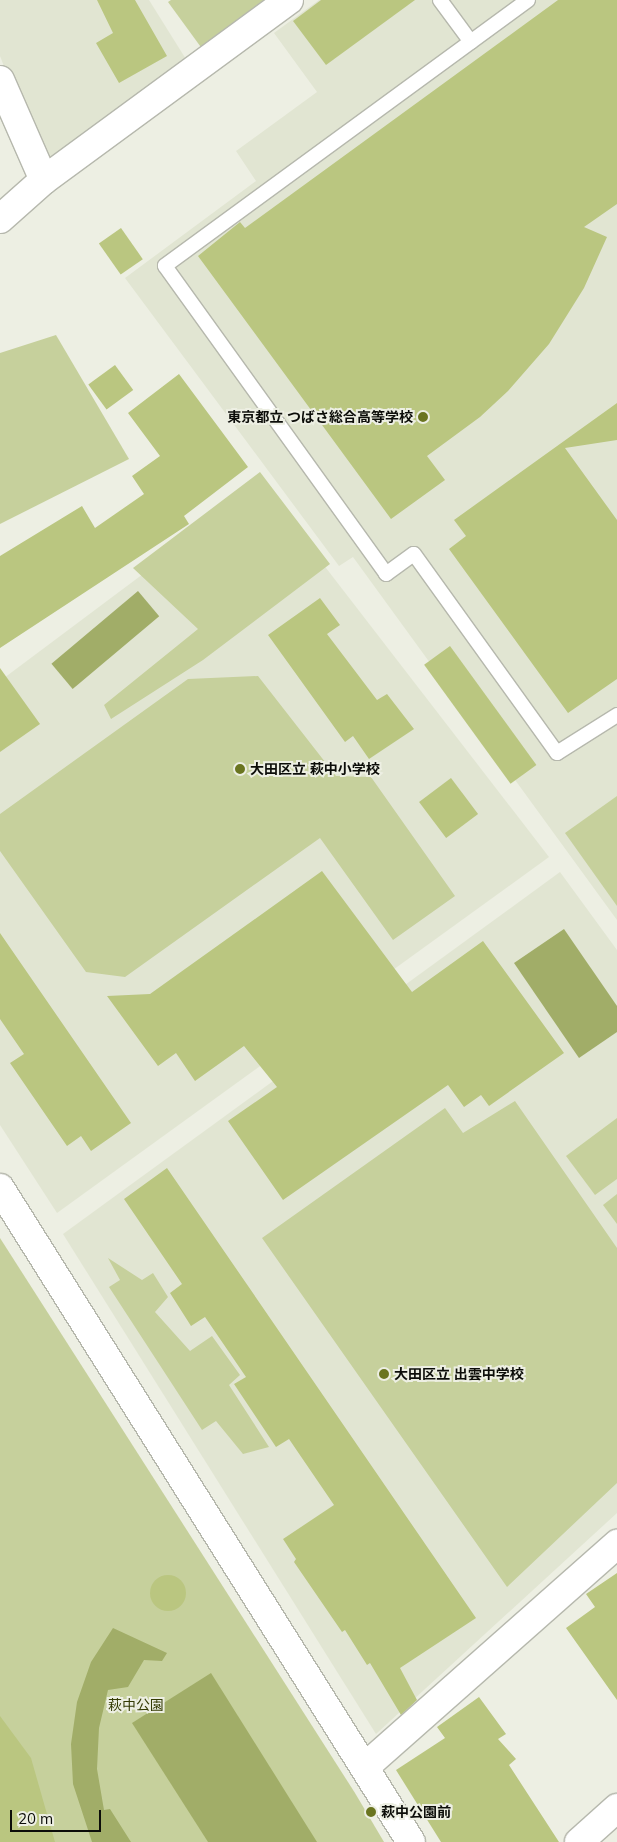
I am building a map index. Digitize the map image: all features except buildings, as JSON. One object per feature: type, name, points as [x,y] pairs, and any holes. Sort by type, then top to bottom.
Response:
[{"type":"street","points":[[0,218],[44,180],[289,0]]},
{"type":"street","points":[[0,80],[44,180]]},
{"type":"street","points":[[0,1188],[411,1842]]},
{"type":"street","points":[[365,1767],[617,1544]]},
{"type":"street","points":[[579,1842],[617,1808]]},
{"type":"lane","points":[[440,0],[471,42]]},
{"type":"lane","points":[[528,0],[165,266],[386,574],[414,554],[557,753],[617,716]]},
{"type":"shaded area","points":[[0,0],[149,0],[189,64],[51,165],[41,161],[0,56]]},
{"type":"shaded area","name":"東京都立 つばさ総合高等学校","points":[[319,0],[617,0],[617,920],[353,557],[339,566],[125,278],[256,181],[236,151],[317,92],[274,33]]},
{"type":"shaded area","name":"大田区立 萩中小学校","points":[[262,485],[549,857],[57,1213],[0,1125],[0,681]]},
{"type":"shaded area","points":[[138,591],[159,616],[73,689],[51,664]]},
{"type":"shaded area","name":"大田区立 出雲中学校","points":[[560,872],[617,950],[617,1513],[376,1734],[63,1234]]},
{"type":"shaded area","points":[[564,929],[617,1006],[617,1032],[579,1058],[514,963]]},
{"type":"shaded area","points":[[113,1628],[167,1653],[162,1661],[144,1660],[128,1687],[108,1690],[99,1728],[97,1769],[104,1810],[110,1809],[131,1842],[92,1842],[73,1784],[71,1744],[77,1702],[91,1662]]},
{"type":"shaded area","points":[[211,1673],[317,1842],[208,1842],[132,1723]]},
{"type":"green space","points":[[171,0],[271,0],[203,50],[168,2]]},
{"type":"green space","points":[[56,335],[129,459],[0,524],[0,353]]},
{"type":"green space","points":[[260,472],[330,564],[203,660],[111,719],[104,705],[198,629],[133,568]]},
{"type":"green space","points":[[258,676],[336,776],[371,777],[455,896],[393,940],[320,838],[125,977],[86,972],[0,851],[0,814],[188,679]]},
{"type":"green space","points":[[617,796],[617,906],[565,833]]},
{"type":"green space","points":[[515,1101],[617,1248],[617,1483],[507,1587],[262,1238],[445,1108],[463,1133]]},
{"type":"green space","points":[[617,1118],[617,1179],[595,1195],[566,1156]]},
{"type":"green space","points":[[617,1194],[617,1224],[603,1205]]},
{"type":"green space","name":"萩中公園","points":[[0,1238],[355,1793],[384,1842],[0,1842]]},
{"type":"green space","points":[[108,1258],[142,1280],[153,1273],[168,1297],[155,1312],[190,1351],[212,1336],[240,1375],[229,1385],[269,1447],[243,1454],[216,1421],[202,1430],[109,1287],[120,1280]]},
{"type":"place","name":"東京都立 つばさ総合高等学校","points":[[423,417]]},
{"type":"place","name":"大田区立 萩中小学校","points":[[240,769]]},
{"type":"place","name":"大田区立 出雲中学校","points":[[384,1374]]},
{"type":"place","name":"萩中公園前","points":[[371,1812]]}]
